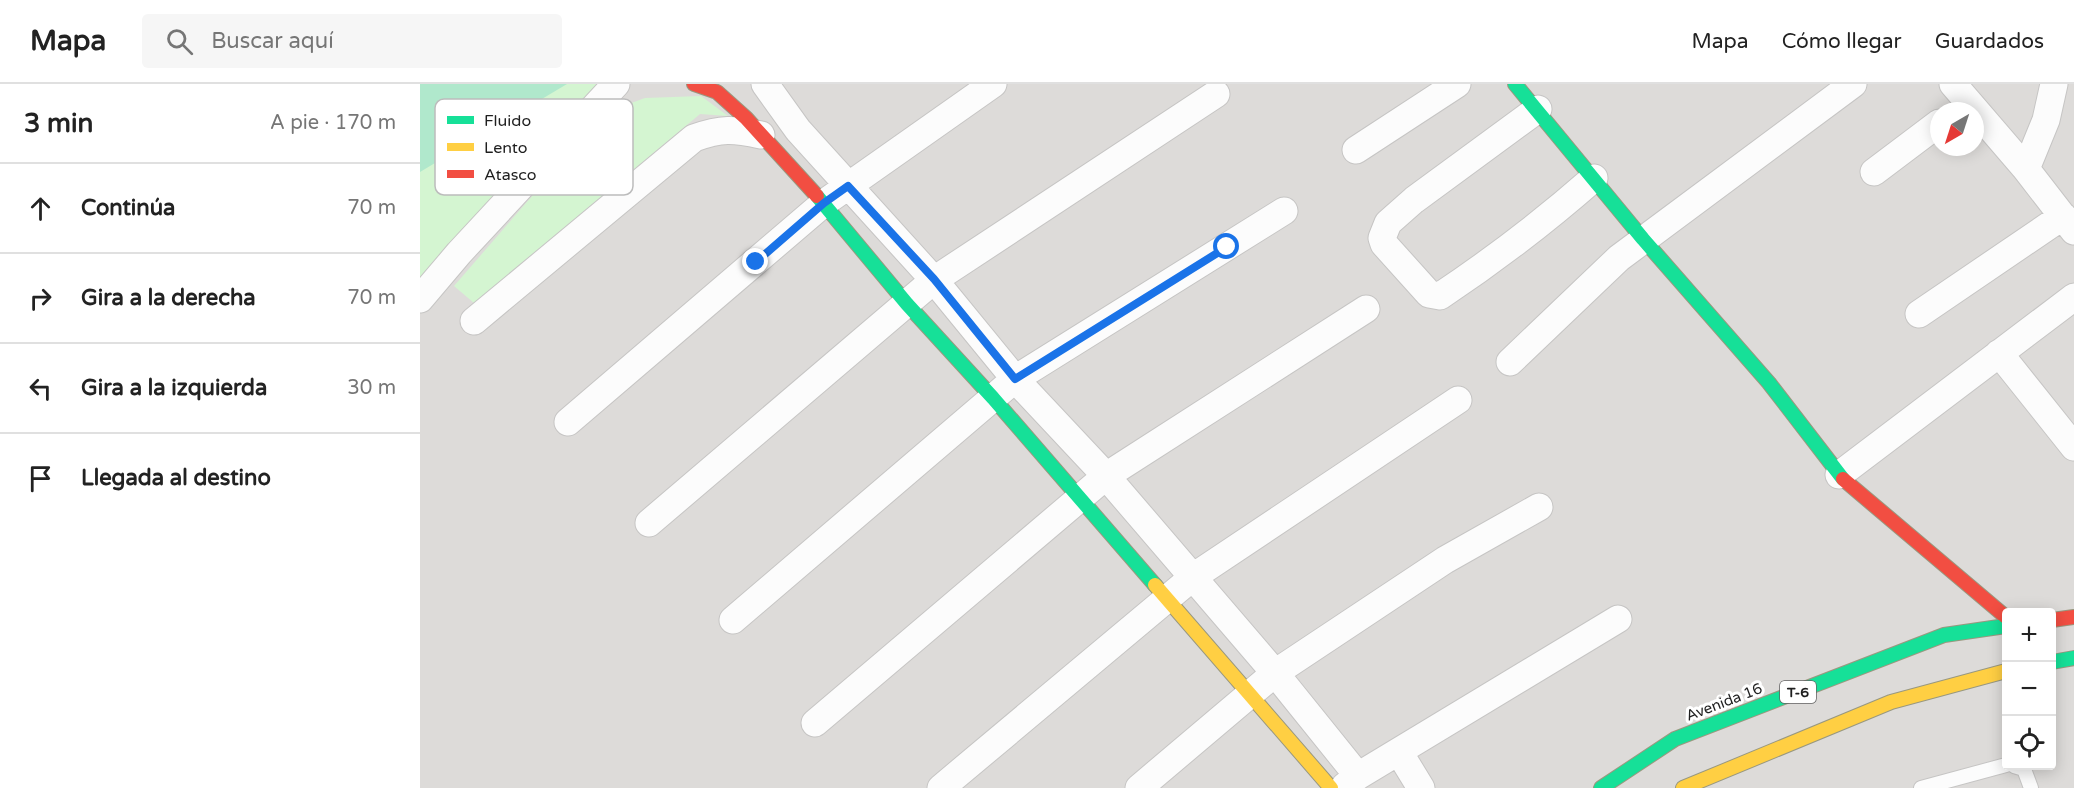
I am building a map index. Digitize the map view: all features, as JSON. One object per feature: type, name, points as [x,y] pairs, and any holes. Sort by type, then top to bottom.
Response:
[{"type":"main road","points":[[694,84],[717,92],[746,118],[824,203],[907,304],[993,398],[1331,788]]},
{"type":"main road","points":[[1515,84],[1538,109],[1643,239],[1769,383],[1839,475],[2002,613]]},
{"type":"main road","points":[[2056,619],[2074,617]]},
{"type":"main road","name":"Avenida 16","points":[[1601,788],[1675,739],[1944,635],[2002,627]]},
{"type":"main road","points":[[2056,661],[2074,658]]},
{"type":"main road","points":[[1683,788],[1891,702],[2002,672]]},
{"type":"street","points":[[568,422],[824,203],[993,84]]},
{"type":"street","points":[[1356,150],[1457,84]]},
{"type":"street","points":[[1510,362],[1619,258],[1853,84]]},
{"type":"street","points":[[2026,169],[2046,120],[2054,84]]},
{"type":"street","points":[[605,99],[618,85]]},
{"type":"street","points":[[774,89],[798,130],[934,279],[1015,379],[1106,476],[1275,673],[1351,782],[1618,619]]},
{"type":"street","points":[[649,523],[934,279],[1216,94]]},
{"type":"street","points":[[1919,314],[2068,224],[2026,169],[1959,99]]},
{"type":"street","points":[[1538,109],[1414,200],[1388,223],[1382,238],[1384,244],[1429,294],[1440,296],[1554,212],[1594,178]]},
{"type":"street","points":[[633,189],[694,138],[712,132],[734,129],[761,135]]},
{"type":"street","points":[[1874,172],[1930,130]]},
{"type":"street","points":[[420,299],[459,253],[514,195]]},
{"type":"street","points":[[474,321],[625,195]]},
{"type":"street","points":[[733,620],[1015,379],[1284,211]]},
{"type":"street","points":[[1839,475],[2074,297]]},
{"type":"street","points":[[815,723],[1106,476],[1366,309]]},
{"type":"street","points":[[2000,353],[2074,447]]},
{"type":"street","points":[[941,788],[1193,577],[1458,400]]},
{"type":"street","points":[[1139,788],[1275,673],[1445,560],[1539,507]]},
{"type":"street","points":[[1399,752],[1421,788]]},
{"type":"lane","points":[[1921,788],[2002,766]]},
{"type":"lane","points":[[2024,770],[2031,788]]},
{"type":"shaded area","points":[[420,84],[2074,84],[2074,788],[420,788]]},
{"type":"green space","points":[[420,84],[602,84],[588,99],[435,99],[435,195],[501,195],[420,284]]},
{"type":"green space","points":[[420,84],[567,84],[542,99],[435,99],[435,163],[420,172]]},
{"type":"green space","points":[[701,96],[728,116],[700,114],[633,170],[633,102],[645,98]]},
{"type":"green space","points":[[533,195],[603,195],[474,303],[454,286]]},
{"type":"traffic: fast","points":[[1515,84],[1643,239],[1769,383],[1843,479]]},
{"type":"traffic: fast","points":[[817,196],[907,304],[993,398],[1155,585]]},
{"type":"traffic: fast","points":[[1601,788],[1675,739],[1944,635],[2002,627]]},
{"type":"traffic: fast","points":[[2056,661],[2074,658]]},
{"type":"traffic: slow","points":[[1155,585],[1331,788]]},
{"type":"traffic: slow","points":[[1683,788],[1891,702],[2002,672]]},
{"type":"traffic: jam","points":[[694,84],[717,92],[746,118],[817,196]]},
{"type":"traffic: jam","points":[[1843,479],[2002,614]]},
{"type":"traffic: jam","points":[[2056,619],[2074,617]]},
{"type":"route","points":[[756,262],[824,203],[848,186],[934,279],[1015,379],[1227,247]]}]
